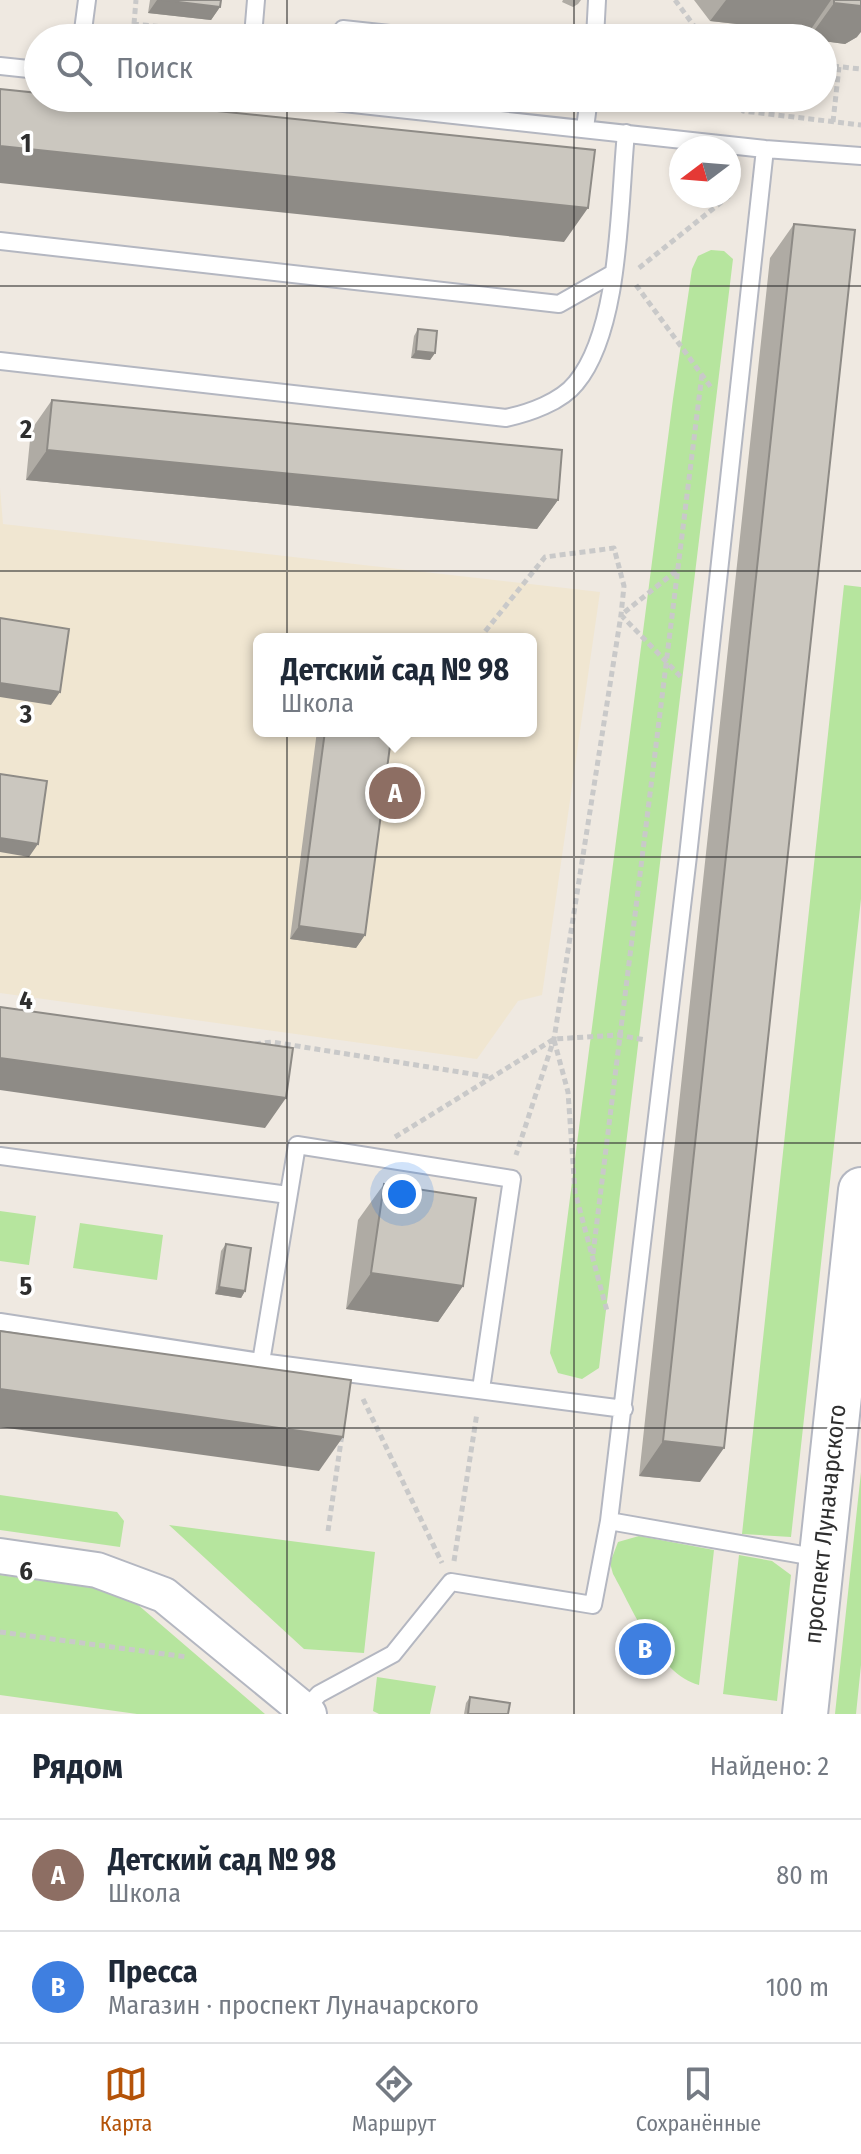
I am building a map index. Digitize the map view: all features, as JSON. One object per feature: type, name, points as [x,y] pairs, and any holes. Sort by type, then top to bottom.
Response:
[{"type":"main road","name":"проспект Луначарского","points":[[805,1714],[861,1190]]},
{"type":"street","points":[[0,1556],[97,1570],[164,1595],[306,1712]]},
{"type":"lane","points":[[84,24],[87,0]]},
{"type":"lane","points":[[254,24],[256,0]]},
{"type":"lane","points":[[596,24],[597,0]]},
{"type":"lane","points":[[0,66],[24,69]]},
{"type":"lane","points":[[443,112],[765,149],[861,156]]},
{"type":"lane","points":[[585,128],[587,112]]},
{"type":"lane","points":[[0,361],[506,418],[532,412],[576,384],[606,324],[626,133]]},
{"type":"lane","points":[[306,1712],[319,1694],[393,1654],[451,1582],[593,1605],[609,1521],[624,1409],[765,149]]},
{"type":"lane","points":[[0,241],[559,304],[612,274]]},
{"type":"lane","points":[[261,1362],[297,1145],[512,1179],[481,1389]]},
{"type":"lane","points":[[0,1156],[288,1195]]},
{"type":"lane","points":[[0,1322],[261,1362],[624,1409]]},
{"type":"lane","points":[[609,1521],[821,1559]]},
{"type":"path","points":[[134,24],[136,0]]},
{"type":"path","points":[[675,0],[693,24]]},
{"type":"path","points":[[837,85],[839,67],[861,69]]},
{"type":"path","points":[[752,112],[861,125]]},
{"type":"path","points":[[830,153],[834,112]]},
{"type":"path","points":[[714,208],[630,276],[735,420]]},
{"type":"path","points":[[593,1254],[664,661],[702,374]]},
{"type":"path","points":[[484,633],[545,557],[614,548],[624,586],[621,615],[554,1039],[514,1160],[512,1179]]},
{"type":"path","points":[[621,615],[677,571]]},
{"type":"path","points":[[621,615],[705,699]]},
{"type":"path","points":[[372,1155],[407,1129],[554,1039],[618,1035],[666,1044]]},
{"type":"path","points":[[554,1039],[568,1092],[575,1192],[609,1320]]},
{"type":"path","points":[[244,1044],[272,1042],[491,1077]]},
{"type":"path","points":[[351,1373],[451,1582]]},
{"type":"path","points":[[328,1531],[351,1373]]},
{"type":"path","points":[[451,1582],[481,1389]]},
{"type":"path","points":[[0,1632],[189,1657]]},
{"type":"shaded area","points":[[0,488],[3,524],[600,592],[542,995],[518,1001],[477,1059],[0,993]]},
{"type":"green space","points":[[711,250],[724,251],[733,259],[599,1368],[582,1379],[558,1373],[550,1353],[673,399],[692,269],[698,256]]},
{"type":"green space","points":[[844,585],[861,587],[861,899],[791,1537],[742,1534]]},
{"type":"green space","points":[[0,1211],[36,1216],[29,1265],[0,1261]]},
{"type":"green space","points":[[80,1223],[163,1235],[157,1280],[73,1268]]},
{"type":"green space","points":[[861,1472],[861,1665],[856,1714],[835,1714]]},
{"type":"green space","points":[[0,1495],[117,1512],[124,1521],[120,1547],[0,1530]]},
{"type":"green space","points":[[169,1525],[375,1552],[364,1653],[304,1649]]},
{"type":"green space","points":[[639,1536],[714,1550],[699,1685],[684,1679],[659,1654],[613,1574],[610,1563],[618,1542]]},
{"type":"green space","points":[[739,1555],[772,1561],[791,1575],[777,1701],[723,1694]]},
{"type":"green space","points":[[0,1575],[93,1588],[137,1604],[265,1714],[137,1714],[0,1695]]},
{"type":"green space","points":[[377,1677],[436,1686],[430,1714],[379,1714],[373,1711]]},
{"type":"building","points":[[162,0],[221,0],[220,7]]},
{"type":"building","points":[[834,0],[861,0],[861,6],[834,3]]},
{"type":"building","points":[[0,89],[24,92],[24,112],[227,112],[595,150],[588,208],[0,146]]},
{"type":"building","points":[[794,224],[855,230],[724,1448],[663,1441]]},
{"type":"building","points":[[418,329],[437,331],[435,353],[416,351]]},
{"type":"building","points":[[52,400],[562,450],[558,500],[47,450]]},
{"type":"building","points":[[0,618],[69,629],[60,692],[0,683]]},
{"type":"building","points":[[324,737],[391,737],[365,935],[299,926]]},
{"type":"building","points":[[0,774],[47,781],[38,844],[0,838]]},
{"type":"building","points":[[0,1007],[293,1048],[286,1098],[0,1058]]},
{"type":"building","points":[[384,1184],[476,1198],[463,1286],[371,1273]]},
{"type":"building","points":[[226,1244],[251,1248],[245,1291],[219,1287]]},
{"type":"building","points":[[0,1331],[351,1380],[343,1437],[0,1389]]},
{"type":"building","points":[[649,1630],[660,1646],[650,1653],[638,1638]]},
{"type":"building","points":[[470,1697],[510,1703],[508,1714],[468,1714]]},
{"type":"place","name":"Детский сад № 98","points":[[395,793]]},
{"type":"place","name":"Пресса","points":[[645,1649]]}]
